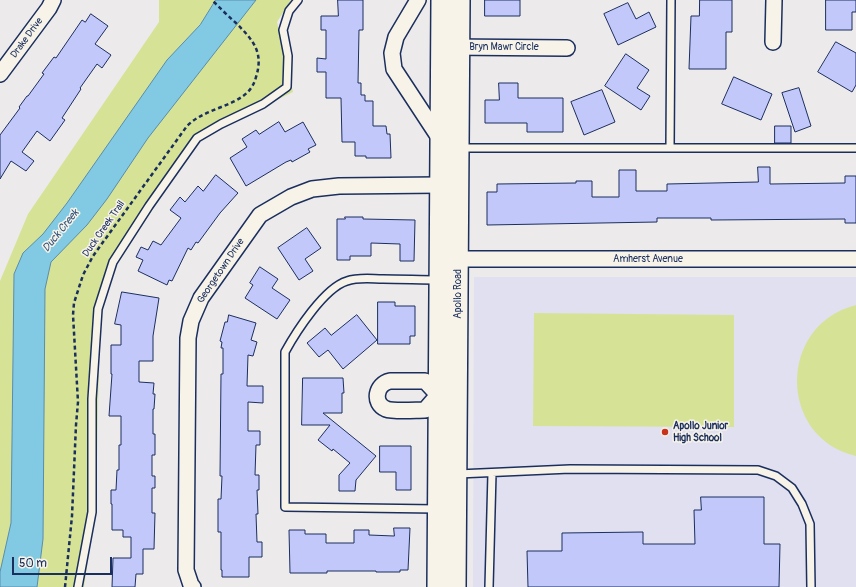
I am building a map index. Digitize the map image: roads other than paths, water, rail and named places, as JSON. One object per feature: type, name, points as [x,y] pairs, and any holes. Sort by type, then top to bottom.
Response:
[{"type":"street","name":"Drake Drive","points":[[0,74],[5,59],[49,8],[53,0]]},
{"type":"street","points":[[418,0],[396,37],[392,53],[394,68],[440,139]]},
{"type":"street","name":"Apollo Road","points":[[441,0],[438,395],[456,587]]},
{"type":"street","name":"Apollo Road","points":[[437,587],[437,509],[447,480],[458,395],[460,0]]},
{"type":"street","points":[[773,42],[774,0]]},
{"type":"street","name":"Bryn Mawr Circle","points":[[441,47],[568,48]]},
{"type":"street","name":"Georgetown Drive","points":[[193,587],[186,570],[188,338],[191,321],[201,298],[260,215],[291,197],[312,189],[339,186],[440,185]]},
{"type":"street","name":"Amherst Avenue","points":[[440,259],[856,259]]},
{"type":"street","points":[[438,395],[458,395]]},
{"type":"lane","points":[[78,587],[92,512],[92,399],[98,309],[113,262],[149,206],[197,138],[221,124],[263,104],[286,87],[288,56],[283,30],[289,11],[298,0]]},
{"type":"lane","points":[[670,148],[671,0]]},
{"type":"lane","points":[[459,148],[856,148]]},
{"type":"lane","points":[[437,509],[285,507],[285,352],[294,336],[312,312],[333,288],[346,281],[363,278],[439,280]]},
{"type":"lane","points":[[447,480],[492,473],[570,469],[758,470],[776,476],[792,488],[802,504],[810,524],[811,587]]},
{"type":"lane","points":[[489,587],[492,473]]},
{"type":"water","name":"Duck Creek","points":[[216,0],[256,0],[148,138],[107,199],[87,225],[51,262],[45,289],[43,539],[37,587],[0,587],[0,572],[11,523],[14,274],[23,253],[43,234],[67,203],[167,60],[200,25]]},
{"type":"place","name":"Apollo Junior High School","points":[[665,432]]}]
